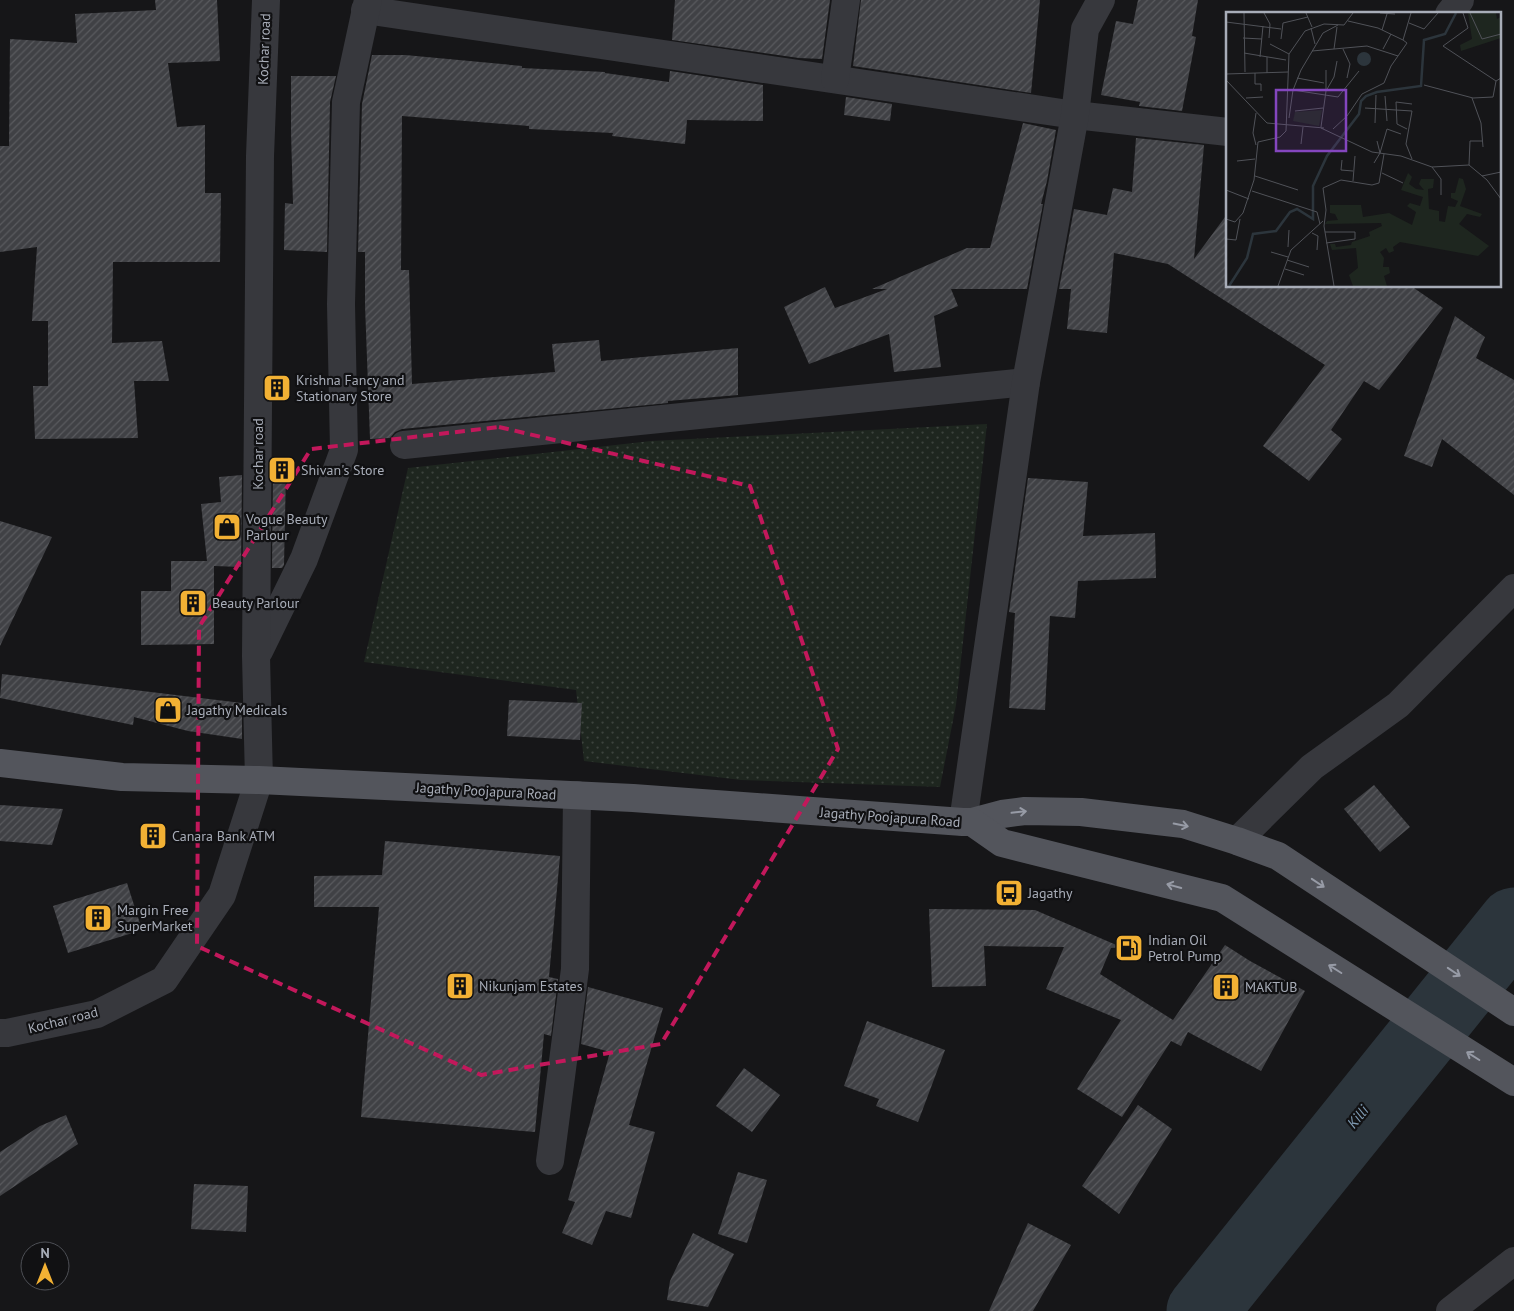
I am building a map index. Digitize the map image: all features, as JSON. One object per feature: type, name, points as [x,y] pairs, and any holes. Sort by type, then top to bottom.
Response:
[{"type":"main road","name":"Jagathy Poojapura Road","points":[[0,762],[122,777],[259,780],[577,795],[967,822]]},
{"type":"main road","points":[[967,822],[1025,811],[1080,812],[1183,824],[1237,841],[1278,856],[1514,1012]]},
{"type":"main road","points":[[967,822],[1002,843],[1222,898],[1514,1082]]},
{"type":"street","name":"Kochar road","points":[[0,1033],[98,1014],[164,980],[222,895],[259,780],[256,656],[260,156],[266,0]]},
{"type":"street","points":[[835,79],[846,0]]},
{"type":"street","points":[[967,822],[1026,382],[1075,115],[1085,29],[1078,0]]},
{"type":"street","points":[[1085,29],[1101,0]]},
{"type":"street","points":[[1451,12],[1460,0]]},
{"type":"street","points":[[256,656],[304,559],[344,450],[341,304],[346,102],[367,5],[1075,115],[1226,132]]},
{"type":"street","points":[[404,445],[1026,382]]},
{"type":"street","points":[[1237,841],[1312,766],[1398,705],[1514,588]]},
{"type":"street","points":[[550,1161],[575,969],[577,795]]},
{"type":"street","points":[[1450,1311],[1514,1261]]},
{"type":"highlighted area","points":[[499,427],[750,486],[838,749],[661,1044],[481,1075],[197,946],[199,627],[311,449]]},
{"type":"shaded area","points":[[987,424],[956,705],[940,787],[741,780],[584,761],[576,690],[364,662],[408,468],[651,441]]},
{"type":"building","points":[[155,0],[217,0],[220,61],[168,63],[177,127],[205,125],[205,193],[221,193],[220,262],[113,262],[112,343],[162,341],[169,381],[134,381],[138,438],[35,439],[33,386],[48,386],[48,321],[32,321],[37,247],[0,252],[0,146],[9,146],[10,39],[77,43],[75,14],[156,10]]},
{"type":"building","points":[[675,0],[830,0],[822,59],[799,58],[672,40]]},
{"type":"building","points":[[861,0],[1040,0],[1031,93],[853,66]]},
{"type":"building","points":[[1138,0],[1198,0],[1192,36],[1196,37],[1182,111],[1139,106],[1140,102],[1101,95],[1116,21],[1133,24]]},
{"type":"building","points":[[372,55],[405,55],[522,66],[522,68],[605,72],[669,82],[670,71],[763,85],[763,121],[687,120],[685,144],[612,136],[613,133],[529,129],[529,126],[402,116],[401,270],[409,270],[412,384],[555,372],[552,344],[599,340],[601,361],[738,348],[738,395],[402,429],[395,432],[390,438],[370,439],[365,252],[358,252],[362,104]]},
{"type":"building","points":[[291,76],[336,76],[330,102],[327,252],[284,250],[285,203],[293,204]]},
{"type":"building","points":[[846,97],[892,104],[890,121],[844,115]]},
{"type":"building","points":[[1023,123],[1056,130],[1027,289],[951,289],[958,306],[934,316],[941,367],[894,372],[889,334],[809,364],[784,307],[825,287],[835,308],[887,289],[872,289],[967,248],[990,248]]},
{"type":"building","points":[[1136,138],[1204,145],[1194,259],[1226,216],[1226,288],[1414,288],[1443,308],[1379,390],[1364,381],[1331,430],[1342,439],[1309,481],[1263,446],[1325,365],[1168,264],[1114,253],[1107,333],[1067,329],[1071,289],[1059,289],[1074,209],[1107,215],[1113,188],[1132,192]]},
{"type":"building","points":[[1455,316],[1485,337],[1476,358],[1514,380],[1514,495],[1442,439],[1432,467],[1404,456]]},
{"type":"building","points":[[286,472],[284,565],[282,568],[272,568],[273,473]]},
{"type":"building","points":[[242,475],[241,567],[214,566],[214,644],[141,645],[141,591],[171,591],[171,561],[207,561],[201,504],[221,502],[219,477]]},
{"type":"building","points":[[1028,478],[1088,482],[1083,536],[1155,533],[1156,578],[1078,581],[1075,618],[1050,616],[1045,710],[1009,708],[1015,613],[1009,612]]},
{"type":"building","points":[[0,521],[52,537],[0,646]]},
{"type":"building","points":[[2,674],[242,703],[242,739],[188,731],[134,717],[133,725],[0,698]]},
{"type":"building","points":[[509,700],[582,703],[580,740],[507,736]]},
{"type":"building","points":[[1374,785],[1410,827],[1380,852],[1344,809]]},
{"type":"building","points":[[0,805],[63,809],[52,845],[0,841]]},
{"type":"building","name":"Nikunjam Estates","points":[[385,841],[560,856],[549,977],[558,979],[551,1036],[544,1034],[535,1132],[361,1117],[379,907],[314,907],[314,876],[382,875]]},
{"type":"building","name":"Margin Free SuperMarket","points":[[127,883],[142,930],[68,953],[53,906]]},
{"type":"building","points":[[929,909],[1035,910],[1121,947],[1111,948],[1100,974],[1173,1020],[1225,945],[1305,991],[1261,1071],[1188,1032],[1181,1046],[1171,1041],[1122,1117],[1077,1089],[1121,1020],[1046,989],[1064,947],[984,946],[986,986],[932,987]]},
{"type":"building","points":[[588,987],[663,1008],[629,1125],[655,1132],[631,1218],[606,1211],[592,1245],[562,1233],[575,1202],[568,1200],[610,1052],[581,1044]]},
{"type":"building","points":[[867,1021],[945,1050],[918,1122],[876,1106],[879,1099],[844,1086]]},
{"type":"building","points":[[744,1068],[780,1095],[752,1132],[716,1106]]},
{"type":"building","points":[[1138,1105],[1172,1129],[1119,1214],[1082,1186]]},
{"type":"building","points":[[66,1115],[78,1144],[0,1196],[0,1152],[40,1126]]},
{"type":"building","points":[[738,1172],[767,1180],[747,1243],[718,1234]]},
{"type":"building","points":[[194,1184],[248,1186],[246,1232],[191,1229]]},
{"type":"building","points":[[1028,1223],[1071,1245],[1033,1311],[989,1311]]},
{"type":"building","points":[[693,1233],[734,1254],[708,1307],[667,1300],[670,1281]]},
{"type":"waterway","name":"Killi","points":[[1202,1311],[1514,923]]},
{"type":"place","name":"Krishna Fancy and Stationary Store","points":[[277,388]]},
{"type":"place","name":"Shivan's Store","points":[[282,470]]},
{"type":"place","name":"Vogue Beauty Parlour","points":[[227,527]]},
{"type":"place","name":"Beauty Parlour","points":[[193,603]]},
{"type":"place","name":"Jagathy Medicals","points":[[168,710]]},
{"type":"place","name":"Canara Bank ATM","points":[[153,836]]},
{"type":"place","name":"Jagathy","points":[[1009,893]]},
{"type":"place","name":"Margin Free SuperMarket","points":[[98,918]]},
{"type":"place","name":"Indian Oil Petrol Pump","points":[[1129,948]]},
{"type":"place","name":"Nikunjam Estates","points":[[460,986]]},
{"type":"place","name":"MAKTUB","points":[[1226,987]]}]
